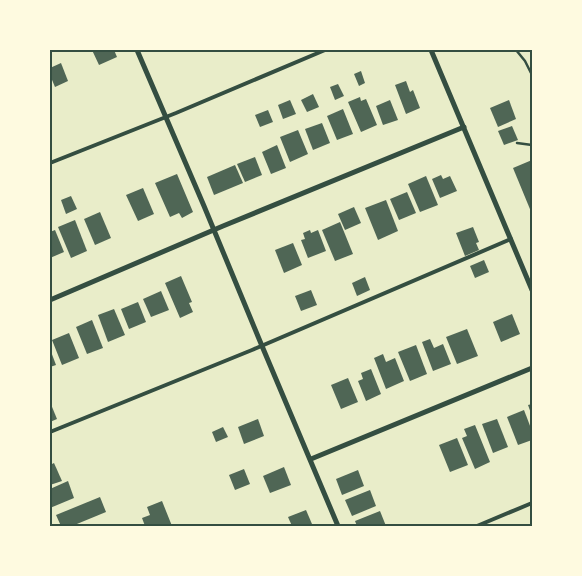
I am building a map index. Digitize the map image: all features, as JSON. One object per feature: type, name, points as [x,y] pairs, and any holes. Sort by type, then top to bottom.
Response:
[{"type":"street","points":[[137,50],[338,526]]},
{"type":"street","points":[[432,50],[532,290]]},
{"type":"street","points":[[50,300],[464,127]]},
{"type":"street","points":[[310,460],[532,368]]},
{"type":"lane","points":[[50,163],[325,50]]},
{"type":"lane","points":[[50,432],[262,346],[510,239]]},
{"type":"lane","points":[[477,526],[532,503]]},
{"type":"path","points":[[516,50],[525,61],[532,75]]},
{"type":"path","points":[[518,143],[532,145]]},
{"type":"building","points":[[92,50],[114,50],[117,57],[99,65]]},
{"type":"building","points":[[61,63],[68,81],[55,87],[50,75],[50,68]]},
{"type":"building","points":[[361,71],[365,83],[359,86],[354,74]]},
{"type":"building","points":[[406,81],[410,92],[413,90],[420,108],[406,114],[395,85]]},
{"type":"building","points":[[338,84],[344,96],[335,100],[330,87]]},
{"type":"building","points":[[313,94],[319,107],[307,112],[301,100]]},
{"type":"building","points":[[360,97],[361,101],[366,99],[377,125],[361,132],[348,102]]},
{"type":"building","points":[[290,100],[296,114],[283,119],[278,105]]},
{"type":"building","points":[[390,100],[398,120],[383,125],[376,106]]},
{"type":"building","points":[[509,100],[516,119],[498,127],[490,108]]},
{"type":"building","points":[[343,109],[353,134],[337,140],[327,116]]},
{"type":"building","points":[[268,110],[273,122],[260,127],[255,115]]},
{"type":"building","points":[[322,123],[330,143],[313,150],[305,129]]},
{"type":"building","points":[[512,126],[518,140],[504,145],[498,131]]},
{"type":"building","points":[[298,130],[308,154],[290,162],[280,137]]},
{"type":"building","points":[[277,145],[286,168],[271,174],[262,152]]},
{"type":"building","points":[[255,157],[262,175],[245,182],[237,164]]},
{"type":"building","points":[[532,160],[532,214],[513,168]]},
{"type":"building","points":[[235,165],[243,183],[214,195],[207,177]]},
{"type":"building","points":[[177,174],[193,212],[182,218],[179,213],[170,217],[155,183]]},
{"type":"building","points":[[441,175],[443,179],[450,176],[457,191],[440,198],[432,179]]},
{"type":"building","points":[[426,176],[438,205],[420,212],[408,184]]},
{"type":"building","points":[[143,188],[154,214],[138,221],[126,195]]},
{"type":"building","points":[[407,192],[416,213],[399,220],[390,199]]},
{"type":"building","points":[[71,196],[77,209],[66,214],[61,200]]},
{"type":"building","points":[[386,200],[398,231],[378,240],[365,208]]},
{"type":"building","points":[[354,207],[361,223],[345,230],[338,214]]},
{"type":"building","points":[[100,212],[111,238],[95,245],[84,219]]},
{"type":"building","points":[[75,220],[87,251],[71,258],[58,227]]},
{"type":"building","points":[[340,222],[353,254],[335,261],[322,230]]},
{"type":"building","points":[[473,227],[479,242],[476,243],[479,250],[465,256],[456,233]]},
{"type":"building","points":[[55,230],[64,252],[50,258],[50,232]]},
{"type":"building","points":[[310,230],[311,233],[318,230],[326,251],[308,258],[301,240],[305,239],[303,233]]},
{"type":"building","points":[[293,243],[302,265],[284,273],[275,250]]},
{"type":"building","points":[[484,260],[489,272],[475,278],[470,266]]},
{"type":"building","points":[[181,276],[192,302],[189,303],[193,312],[180,318],[165,283]]},
{"type":"building","points":[[365,277],[370,290],[357,296],[352,283]]},
{"type":"building","points":[[311,290],[317,305],[301,311],[295,296]]},
{"type":"building","points":[[161,291],[169,310],[151,317],[143,299]]},
{"type":"building","points":[[138,302],[146,322],[129,329],[121,309]]},
{"type":"building","points":[[114,309],[125,335],[108,342],[98,315]]},
{"type":"building","points":[[512,314],[520,334],[501,342],[493,322]]},
{"type":"building","points":[[92,320],[103,348],[87,354],[76,327]]},
{"type":"building","points":[[467,329],[478,356],[457,364],[446,337]]},
{"type":"building","points":[[69,333],[79,358],[62,365],[52,340]]},
{"type":"building","points":[[430,339],[434,348],[443,344],[451,364],[433,371],[422,342]]},
{"type":"building","points":[[416,345],[427,374],[410,381],[398,352]]},
{"type":"building","points":[[50,349],[56,365],[50,367]]},
{"type":"building","points":[[383,354],[386,362],[395,358],[404,381],[386,389],[374,358]]},
{"type":"building","points":[[371,369],[381,394],[366,401],[358,381],[363,379],[361,373]]},
{"type":"building","points":[[348,378],[358,402],[341,409],[331,385]]},
{"type":"building","points":[[50,402],[57,419],[50,422]]},
{"type":"building","points":[[532,404],[532,416],[528,405]]},
{"type":"building","points":[[524,410],[532,431],[532,440],[518,445],[507,417]]},
{"type":"building","points":[[258,419],[264,436],[244,444],[238,427]]},
{"type":"building","points":[[497,419],[508,447],[493,453],[482,424]]},
{"type":"building","points":[[475,425],[490,462],[475,469],[462,438],[467,436],[464,429]]},
{"type":"building","points":[[223,427],[228,437],[216,442],[212,432]]},
{"type":"building","points":[[457,438],[468,465],[450,472],[439,445]]},
{"type":"building","points":[[54,463],[62,481],[50,485],[50,465]]},
{"type":"building","points":[[284,467],[291,485],[270,493],[263,476]]},
{"type":"building","points":[[244,469],[250,484],[235,490],[229,475]]},
{"type":"building","points":[[358,470],[364,486],[342,495],[336,479]]},
{"type":"building","points":[[68,481],[74,498],[50,508],[50,489]]},
{"type":"building","points":[[370,490],[376,506],[352,516],[345,500]]},
{"type":"building","points":[[100,497],[106,512],[72,526],[61,526],[56,515]]},
{"type":"building","points":[[162,501],[172,526],[145,526],[142,518],[150,515],[147,507]]},
{"type":"building","points":[[306,510],[312,524],[292,526],[288,517]]},
{"type":"building","points":[[380,511],[386,526],[357,526],[355,521]]}]
